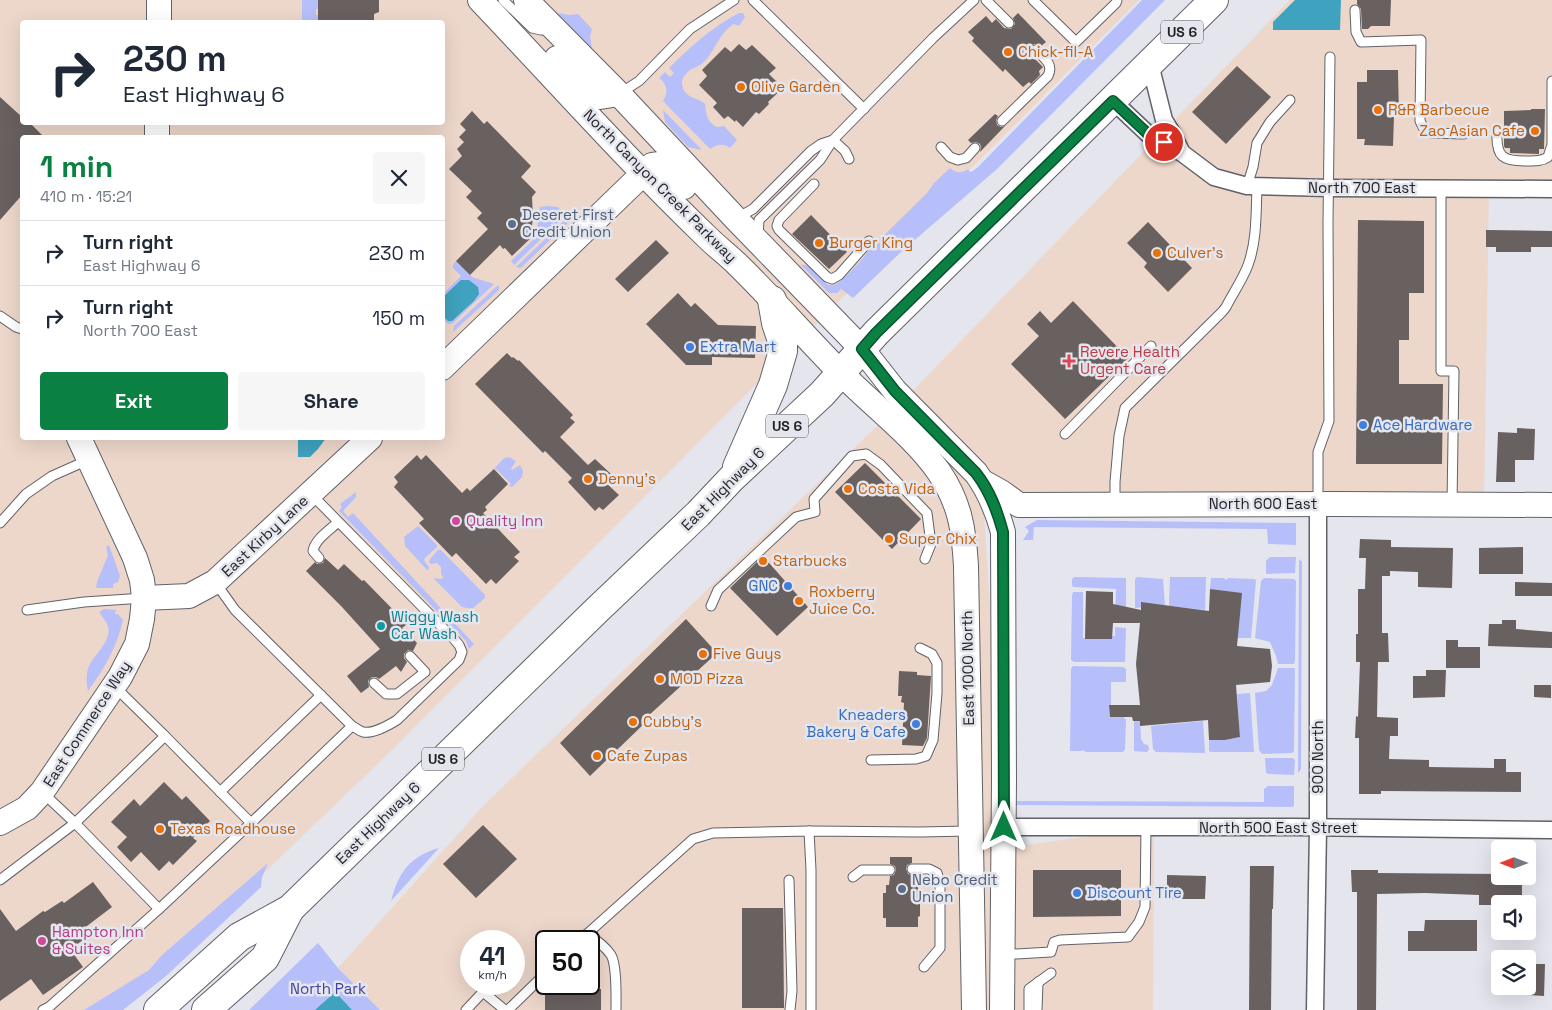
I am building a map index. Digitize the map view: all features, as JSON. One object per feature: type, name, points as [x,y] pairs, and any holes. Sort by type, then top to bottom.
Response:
[{"type":"highway","name":"East Highway 6","points":[[158,1010],[239,937],[290,909],[698,514],[732,478],[827,388],[876,333],[1214,0]]},
{"type":"highway","points":[[732,478],[773,384],[783,351],[772,300]]},
{"type":"highway","name":"East Highway 6","points":[[206,1010],[265,958],[290,909]]},
{"type":"main road","points":[[159,20],[160,0]]},
{"type":"main road","name":"North Canyon Creek Parkway","points":[[480,0],[644,173],[707,238],[737,264],[840,372]]},
{"type":"main road","name":"North Canyon Creek Parkway","points":[[526,0],[619,94],[736,219],[862,349]]},
{"type":"main road","points":[[527,50],[550,53],[591,92],[600,97],[619,94]]},
{"type":"main road","points":[[445,365],[652,165],[660,164],[664,166],[712,213],[724,218],[736,219]]},
{"type":"main road","points":[[862,349],[895,391],[976,473],[995,505],[1003,532],[1004,827],[1002,1010]]},
{"type":"main road","name":"East 1000 North","points":[[840,372],[926,455],[940,473],[954,497],[962,522],[966,566],[974,1010]]},
{"type":"main road","name":"East Commerce Way","points":[[0,823],[27,808],[42,792],[120,677],[137,644],[144,598],[142,580],[135,558],[80,440]]},
{"type":"main road","name":"East Kirby Lane","points":[[144,598],[189,596],[215,582],[368,440]]},
{"type":"main road","points":[[982,481],[1019,505],[1003,532]]},
{"type":"main road","name":"North 600 East","points":[[1019,505],[1552,505]]},
{"type":"main road","points":[[969,702],[976,718],[983,750],[985,813],[991,821],[1004,827]]},
{"type":"main road","points":[[972,831],[981,836],[987,847],[989,929],[994,943],[1002,953]]},
{"type":"street","name":"North 700 East","points":[[1150,64],[1164,120],[1182,153]]},
{"type":"street","name":"North 700 East","points":[[1113,101],[1148,134],[1182,153],[1214,178],[1252,186],[1552,188]]},
{"type":"street","name":"900 North","points":[[1315,1010],[1318,827],[1318,504]]},
{"type":"street","name":"North 500 East Street","points":[[1004,827],[1318,827],[1552,830]]},
{"type":"lane","points":[[503,0],[532,28],[541,30],[554,29]]},
{"type":"lane","points":[[619,94],[640,80],[690,29],[734,0]]},
{"type":"lane","points":[[753,0],[864,109]]},
{"type":"lane","points":[[758,242],[759,220],[820,160],[832,140],[933,38],[974,0]]},
{"type":"lane","points":[[986,0],[1009,23]]},
{"type":"lane","points":[[1033,0],[1076,42],[1117,1]]},
{"type":"lane","points":[[1355,10],[1356,32],[1361,42],[1421,40],[1420,121],[1424,129],[1432,133],[1464,134]]},
{"type":"lane","points":[[1002,121],[1048,76],[1051,70],[1050,63],[1036,50]]},
{"type":"lane","points":[[1318,504],[1318,452],[1329,421],[1330,57]]},
{"type":"lane","points":[[1497,133],[1498,149],[1506,159],[1512,161],[1536,161],[1548,157],[1552,145],[1552,82]]},
{"type":"lane","points":[[1115,506],[1119,436],[1124,408],[1226,307],[1248,265],[1255,223],[1252,186],[1257,143],[1270,122],[1290,100]]},
{"type":"lane","points":[[736,219],[753,210],[811,151],[821,144],[832,140]]},
{"type":"lane","points":[[832,140],[845,151],[849,159]]},
{"type":"lane","points":[[941,146],[950,157],[958,160],[966,158],[975,148]]},
{"type":"lane","points":[[814,184],[779,220],[777,226],[779,230],[832,279],[839,275],[870,241]]},
{"type":"lane","points":[[1441,188],[1441,371],[1454,372],[1452,504]]},
{"type":"lane","points":[[0,316],[20,328]]},
{"type":"lane","points":[[1065,434],[1151,346]]},
{"type":"lane","points":[[711,606],[718,590],[796,517],[814,512],[814,498],[852,456],[866,454],[881,465],[927,513],[931,544],[925,559]]},
{"type":"lane","points":[[0,523],[26,494],[52,476],[90,460]]},
{"type":"lane","points":[[215,582],[235,610],[352,726],[363,732],[368,732],[386,727],[397,720],[459,660],[462,652],[454,639],[311,494]]},
{"type":"lane","points":[[319,558],[313,551],[314,547],[338,522]]},
{"type":"lane","points":[[27,610],[84,602],[144,598]]},
{"type":"lane","points":[[871,760],[916,759],[926,756],[934,740],[937,664],[932,654],[920,648]]},
{"type":"lane","points":[[374,683],[386,694],[397,694],[425,672],[410,656]]},
{"type":"lane","points":[[114,686],[251,823]]},
{"type":"lane","points":[[220,792],[321,695]]},
{"type":"lane","points":[[43,1010],[49,1007],[159,909],[352,726]]},
{"type":"lane","points":[[0,880],[75,823],[164,736]]},
{"type":"lane","points":[[42,792],[159,909]]},
{"type":"lane","points":[[1002,953],[1051,952],[1054,942],[1060,940],[1128,937],[1139,922],[1145,907],[1146,827]]},
{"type":"lane","points":[[809,831],[811,1010]]},
{"type":"lane","points":[[591,930],[693,839],[713,833],[972,831]]},
{"type":"lane","points":[[912,869],[929,869],[936,873],[940,882],[940,948],[924,967]]},
{"type":"lane","points":[[852,876],[862,870],[890,870]]},
{"type":"lane","points":[[789,880],[792,991],[790,1010]]},
{"type":"lane","points":[[600,943],[611,955],[616,981],[616,1010]]},
{"type":"lane","points":[[1029,1010],[1029,989],[1051,973]]},
{"type":"lane","points":[[1037,1010],[1038,982]]},
{"type":"lane","points":[[466,1010],[483,992],[506,1010],[535,983]]},
{"type":"shaded area","points":[[0,0],[1139,0],[393,749],[149,984],[99,1010],[0,1010]]},
{"type":"shaded area","points":[[1290,0],[1552,0],[1552,189],[1489,188],[1484,505],[1036,505],[982,482],[1004,827],[1014,827],[1019,846],[1154,827],[1153,1010],[379,1010],[338,968],[485,804],[904,400]]},
{"type":"shaded area","points":[[1295,0],[1341,0],[1340,30],[1273,30],[1273,22]]},
{"type":"shaded area","points":[[461,280],[469,280],[478,287],[479,294],[452,321],[448,321],[445,318],[445,295]]},
{"type":"shaded area","points":[[298,440],[325,440],[310,457],[298,457]]},
{"type":"shaded area","points":[[340,980],[338,995],[352,1010],[315,1010],[334,993]]},
{"type":"green space","points":[[302,0],[318,0],[316,15],[318,15],[318,20],[302,20]]},
{"type":"green space","points":[[1142,0],[1165,0],[997,169],[902,251],[853,298],[841,289],[837,293],[829,293],[801,265],[813,268],[828,285],[840,282],[950,168],[959,172],[968,169],[970,172],[978,167]]},
{"type":"green space","points":[[557,13],[578,14],[592,29],[590,36],[592,49]]},
{"type":"green space","points":[[739,13],[743,13],[745,17],[739,26],[734,24],[729,28],[721,36],[705,61],[688,72],[682,81],[683,88],[687,94],[705,104],[711,123],[717,127],[724,126],[737,140],[730,148],[720,145],[710,149],[663,101],[666,88],[659,78],[665,72],[670,77],[674,73],[669,68],[685,53],[711,31]]},
{"type":"green space","points":[[663,110],[702,150],[688,147],[665,122]]},
{"type":"green space","points":[[540,207],[558,207],[566,215],[514,265],[511,261],[536,237]]},
{"type":"green space","points":[[568,217],[569,222],[523,266],[520,268],[516,267]]},
{"type":"green space","points":[[456,261],[472,277],[494,284],[453,323],[448,324],[445,321],[445,292],[461,276],[453,268]]},
{"type":"green space","points":[[499,286],[499,290],[453,332],[454,326]]},
{"type":"green space","points":[[509,457],[516,461],[512,470],[520,465],[523,471],[522,477],[512,487],[494,469],[504,458]]},
{"type":"green space","points":[[356,492],[356,497],[343,511],[348,517],[353,513],[474,644],[469,649],[466,641],[339,511],[342,507],[340,504]]},
{"type":"green space","points":[[1037,520],[1296,523],[1296,545],[1268,544],[1267,529],[1034,527],[1033,540],[1023,540],[1029,531],[1025,527]]},
{"type":"green space","points":[[418,526],[437,545],[424,559],[429,567],[428,571],[405,546],[404,537]]},
{"type":"green space","points":[[109,545],[120,576],[118,582],[113,584],[113,588],[96,588],[108,555],[106,547]]},
{"type":"green space","points":[[438,550],[441,550],[485,595],[485,598],[472,609],[462,607],[433,578],[442,579],[443,577],[441,567],[437,563],[431,564],[429,562]]},
{"type":"green space","points":[[1270,557],[1296,557],[1295,573],[1266,574],[1266,561]]},
{"type":"green space","points":[[1299,559],[1302,562],[1301,769],[1298,773]]},
{"type":"green space","points":[[1074,577],[1126,578],[1126,622],[1115,623],[1116,589],[1073,587],[1072,579]]},
{"type":"green space","points":[[1137,577],[1163,579],[1165,605],[1135,608],[1135,579]]},
{"type":"green space","points":[[1170,577],[1206,577],[1205,610],[1169,606]]},
{"type":"green space","points":[[1211,578],[1256,580],[1251,638],[1237,638],[1210,589]]},
{"type":"green space","points":[[1264,578],[1294,579],[1296,581],[1294,664],[1278,664],[1270,642],[1255,638],[1261,581]]},
{"type":"green space","points":[[1073,592],[1083,592],[1083,638],[1112,639],[1112,636],[1115,636],[1115,627],[1126,628],[1125,662],[1074,662],[1071,660]]},
{"type":"green space","points":[[104,609],[116,610],[115,614],[118,614],[123,620],[109,657],[88,691],[87,677],[89,667],[106,641],[109,631],[105,620],[99,612]]},
{"type":"green space","points":[[1073,666],[1123,667],[1126,669],[1126,682],[1111,682],[1111,705],[1109,706],[1110,717],[1124,717],[1126,719],[1125,749],[1123,752],[1070,751],[1071,669]]},
{"type":"green space","points":[[1278,668],[1295,669],[1294,751],[1292,753],[1262,754],[1259,750],[1255,693],[1266,691],[1272,685]]},
{"type":"green space","points":[[1250,693],[1254,752],[1209,751],[1209,740],[1225,740],[1240,737],[1237,694]]},
{"type":"green space","points":[[1134,721],[1140,721],[1141,739],[1144,744],[1148,745],[1149,749],[1147,752],[1134,751]]},
{"type":"green space","points":[[1203,721],[1205,753],[1156,752],[1153,749],[1151,726]]},
{"type":"green space","points":[[1265,758],[1293,758],[1295,760],[1294,775],[1266,773]]},
{"type":"green space","points":[[1268,786],[1294,786],[1293,807],[1013,805],[1011,801],[1264,802],[1264,789]]},
{"type":"green space","points":[[439,848],[391,901],[397,882],[407,867],[420,856]]},
{"type":"green space","points":[[268,863],[262,877],[261,887],[166,976],[123,1010],[84,1010],[149,970],[162,955]]},
{"type":"green space","name":"North Park","points":[[318,943],[338,968],[380,1010],[249,1010]]},
{"type":"building","points":[[318,0],[379,0],[379,12],[374,14],[374,20],[318,20]]},
{"type":"building","points":[[1357,0],[1391,0],[1390,26],[1371,26],[1368,29],[1362,29],[1361,9],[1357,4]]},
{"type":"building","name":"Chick-fil-A","points":[[1018,13],[1046,42],[1041,46],[1034,44],[1030,48],[1030,54],[1043,67],[1039,71],[1040,75],[1031,84],[1029,82],[1023,87],[1005,69],[1003,72],[972,41],[974,38],[968,32],[986,16],[992,23],[996,19],[1004,28],[1011,29],[1015,24],[1013,18]]},
{"type":"building","name":"Olive Garden","points":[[739,44],[746,50],[752,45],[776,68],[769,74],[783,88],[768,102],[769,104],[759,114],[756,112],[743,127],[736,120],[735,122],[728,116],[724,119],[713,107],[717,103],[699,85],[707,76],[702,70],[725,47],[731,52]]},
{"type":"building","points":[[1237,66],[1271,97],[1226,144],[1192,112]]},
{"type":"building","name":"R&R Barbecue","points":[[1367,70],[1398,70],[1399,116],[1394,116],[1393,146],[1364,145],[1365,139],[1357,139],[1357,82],[1367,82]]},
{"type":"building","points":[[0,97],[20,115],[20,125],[32,125],[42,135],[20,135],[20,197],[0,220]]},
{"type":"building","points":[[1545,109],[1544,149],[1539,149],[1539,154],[1510,153],[1510,148],[1505,148],[1504,146],[1504,111]]},
{"type":"building","points":[[472,111],[484,124],[487,121],[531,166],[521,177],[536,192],[532,197],[533,217],[531,234],[533,236],[512,256],[500,245],[470,275],[456,261],[488,229],[477,218],[482,213],[466,197],[472,191],[449,169],[462,156],[457,149],[464,142],[459,137],[466,130],[460,124]]},
{"type":"building","points":[[995,114],[998,116],[996,120],[997,125],[1005,126],[980,152],[980,144],[976,142],[971,143],[968,140]]},
{"type":"building","name":"Burger King","points":[[811,215],[847,252],[829,269],[792,234]]},
{"type":"building","points":[[1358,220],[1424,221],[1424,293],[1409,293],[1409,340],[1399,340],[1399,384],[1443,384],[1442,464],[1356,464]]},
{"type":"building","name":"Culver's","points":[[1148,222],[1192,268],[1168,292],[1144,267],[1147,263],[1127,243]]},
{"type":"building","points":[[1486,230],[1552,231],[1552,247],[1531,247],[1531,252],[1496,252],[1496,247],[1486,247]]},
{"type":"building","points":[[656,240],[669,253],[628,292],[615,279]]},
{"type":"building","name":"Extra Mart","points":[[678,293],[691,307],[695,303],[718,325],[756,326],[755,358],[712,357],[712,365],[686,365],[646,324]]},
{"type":"building","name":"Revere Health Urgent Care","points":[[1073,301],[1128,358],[1065,419],[1011,364],[1039,336],[1027,324],[1040,311],[1051,323]]},
{"type":"building","points":[[507,353],[512,358],[519,360],[573,415],[570,418],[575,422],[560,437],[588,465],[595,459],[611,474],[604,481],[619,495],[603,510],[599,507],[595,511],[568,482],[572,478],[545,451],[543,453],[475,384]]},
{"type":"building","points":[[1517,428],[1535,429],[1534,460],[1515,460],[1515,482],[1496,482],[1498,432],[1517,433]]},
{"type":"building","name":"Quality Inn","points":[[417,455],[421,460],[426,455],[462,493],[467,488],[470,491],[494,469],[508,484],[485,507],[487,510],[483,513],[520,552],[514,557],[519,561],[496,584],[491,579],[486,584],[456,553],[452,557],[419,523],[424,519],[394,487],[398,482],[394,477]]},
{"type":"building","points":[[865,463],[921,519],[892,549],[835,492]]},
{"type":"building","points":[[1360,539],[1391,540],[1391,547],[1453,548],[1452,588],[1418,587],[1418,572],[1390,571],[1390,576],[1382,576],[1382,633],[1388,633],[1389,662],[1378,662],[1377,717],[1398,718],[1398,736],[1390,736],[1389,759],[1429,760],[1429,767],[1494,768],[1494,759],[1506,759],[1506,772],[1521,772],[1521,792],[1381,791],[1381,794],[1359,794],[1359,738],[1355,738],[1356,716],[1358,717],[1360,662],[1356,662],[1356,634],[1358,634],[1358,589],[1365,589],[1366,558],[1359,558]]},
{"type":"building","points":[[1523,547],[1523,574],[1479,574],[1479,548]]},
{"type":"building","points":[[763,556],[808,607],[777,636],[730,588]]},
{"type":"building","name":"Wiggy Wash Car Wash","points":[[325,558],[338,570],[344,564],[362,581],[364,580],[407,624],[402,628],[417,643],[413,651],[408,650],[404,654],[407,662],[401,672],[396,666],[379,679],[372,677],[368,681],[369,687],[361,693],[347,676],[380,649],[306,571],[315,562],[317,564],[323,563]]},
{"type":"building","points":[[1515,582],[1552,583],[1552,596],[1515,596]]},
{"type":"building","points":[[1210,589],[1242,593],[1237,646],[1270,649],[1272,666],[1270,682],[1236,685],[1240,737],[1225,740],[1209,740],[1208,720],[1140,726],[1140,721],[1133,721],[1132,717],[1110,717],[1109,705],[1140,705],[1136,664],[1140,623],[1113,623],[1112,639],[1085,639],[1086,591],[1113,592],[1113,604],[1141,610],[1141,602],[1209,611]]},
{"type":"building","points":[[686,619],[717,653],[647,717],[649,719],[590,776],[560,743]]},
{"type":"building","points":[[1502,620],[1516,620],[1516,629],[1552,632],[1552,648],[1488,646],[1489,624],[1502,624]]},
{"type":"building","points":[[1446,640],[1458,640],[1458,647],[1480,647],[1480,668],[1446,668]]},
{"type":"building","points":[[1426,670],[1446,670],[1445,697],[1413,698],[1413,676],[1426,676]]},
{"type":"building","name":"Kneaders Bakery & Cafe","points":[[899,671],[917,672],[917,675],[931,676],[927,738],[923,746],[902,745],[904,703],[901,702],[902,696],[898,696]]},
{"type":"building","points":[[1534,685],[1551,685],[1551,698],[1534,697]]},
{"type":"building","name":"Texas Roadhouse","points":[[164,782],[182,800],[186,796],[210,821],[193,838],[197,841],[173,865],[169,861],[159,871],[141,852],[131,862],[117,847],[127,837],[111,822],[134,799],[140,806]]},
{"type":"building","points":[[483,825],[517,859],[476,898],[443,864]]},
{"type":"building","name":"Nebo Credit Union","points":[[890,857],[912,857],[912,863],[907,865],[906,869],[908,874],[912,875],[911,884],[918,884],[920,916],[918,917],[918,927],[886,927],[886,918],[883,918],[883,893],[886,893],[886,885],[889,885],[890,876],[894,875],[896,870],[895,866],[890,864]]},
{"type":"building","points":[[1250,866],[1274,866],[1271,1010],[1249,1010]]},
{"type":"building","name":"Discount Tire","points":[[1033,870],[1121,870],[1121,916],[1033,917]]},
{"type":"building","points":[[1351,870],[1378,870],[1378,873],[1491,874],[1491,885],[1522,885],[1522,895],[1491,895],[1491,905],[1479,905],[1479,895],[1377,894],[1376,1010],[1357,1010],[1357,892],[1352,892]]},
{"type":"building","points":[[1167,875],[1206,876],[1205,899],[1167,899]]},
{"type":"building","name":"Hampton Inn & Suites","points":[[93,882],[112,907],[83,929],[86,938],[70,949],[83,967],[43,995],[31,979],[0,1001],[0,909],[16,931],[43,911],[45,912],[62,901],[64,903]]},
{"type":"building","points":[[742,908],[783,908],[784,1008],[742,1008]]},
{"type":"building","points":[[1425,920],[1477,920],[1477,951],[1408,951],[1408,931],[1424,931]]},
{"type":"building","points":[[1536,964],[1545,964],[1544,996],[1528,995],[1536,995]]},
{"type":"building","points":[[600,989],[601,1010],[545,1010],[545,995],[600,995]]},
{"type":"place","name":"Chick-fil-A","points":[[1008,52]]},
{"type":"place","name":"Olive Garden","points":[[741,87]]},
{"type":"place","name":"R&R Barbecue","points":[[1378,110]]},
{"type":"place","name":"Zao Asian Cafe","points":[[1535,131]]},
{"type":"place","name":"Deseret First Credit Union","points":[[512,224]]},
{"type":"place","name":"Burger King","points":[[819,243]]},
{"type":"place","name":"Culver's","points":[[1157,253]]},
{"type":"place","name":"Extra Mart","points":[[690,347]]},
{"type":"place","name":"Revere Health Urgent Care","points":[[1069,361]]},
{"type":"place","name":"Ace Hardware","points":[[1363,425]]},
{"type":"place","name":"Denny's","points":[[588,479]]},
{"type":"place","name":"Costa Vida","points":[[848,489]]},
{"type":"place","name":"Quality Inn","points":[[456,521]]},
{"type":"place","name":"Super Chix","points":[[889,539]]},
{"type":"place","name":"Starbucks","points":[[763,561]]},
{"type":"place","name":"GNC","points":[[788,586]]},
{"type":"place","name":"Roxberry Juice Co.","points":[[799,601]]},
{"type":"place","name":"Wiggy Wash Car Wash","points":[[381,626]]},
{"type":"place","name":"Five Guys","points":[[703,654]]},
{"type":"place","name":"MOD Pizza","points":[[660,679]]},
{"type":"place","name":"Cubby's","points":[[633,722]]},
{"type":"place","name":"Kneaders Bakery & Cafe","points":[[916,724]]},
{"type":"place","name":"Cafe Zupas","points":[[597,756]]},
{"type":"place","name":"Texas Roadhouse","points":[[160,829]]},
{"type":"place","name":"Nebo Credit Union","points":[[902,889]]},
{"type":"place","name":"Discount Tire","points":[[1077,893]]},
{"type":"place","name":"Hampton Inn & Suites","points":[[42,941]]},
{"type":"route","points":[[1004,827],[1003,532],[995,505],[976,473],[895,391],[862,349],[876,333],[1113,101],[1148,134],[1164,142]]}]
